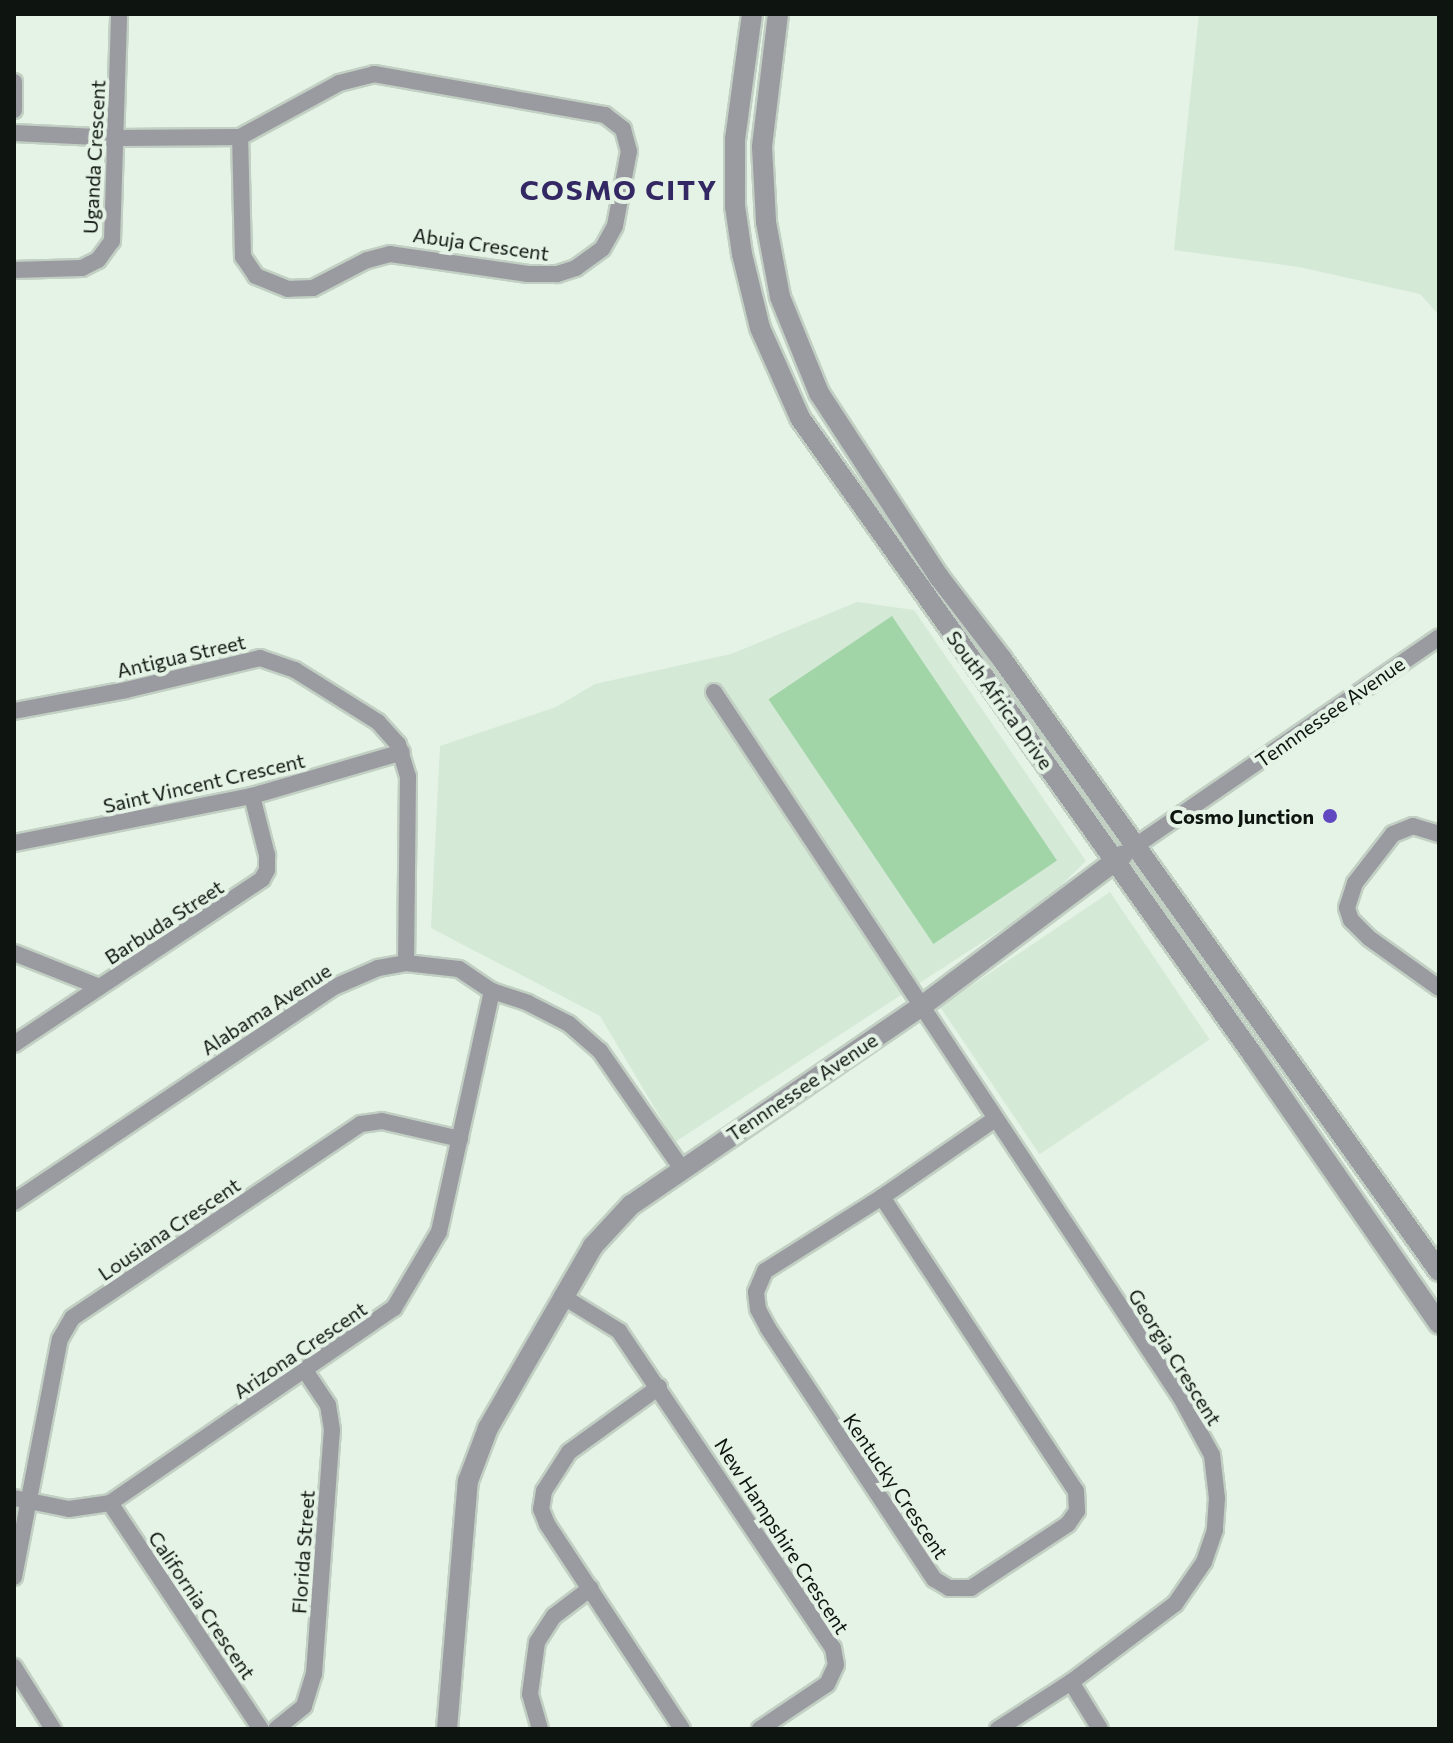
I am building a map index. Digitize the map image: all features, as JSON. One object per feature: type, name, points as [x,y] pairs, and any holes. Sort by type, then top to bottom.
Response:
[{"type":"street","name":"Uganda Crescent","points":[[14,270],[73,270],[90,265],[104,254],[115,228],[119,14]]},
{"type":"street","name":"South Africa Drive","points":[[752,14],[736,127],[735,206],[750,295],[770,353],[820,449],[1439,1324]]},
{"type":"street","name":"South Africa Drive","points":[[778,14],[766,96],[763,190],[780,297],[800,352],[841,431],[939,577],[1002,659],[1439,1271]]},
{"type":"street","name":"Abuja Crescent","points":[[14,133],[117,138],[240,137],[339,83],[374,74],[605,115],[623,129],[629,151],[615,226],[602,249],[576,268],[557,274],[528,274],[390,254],[367,260],[313,288],[288,289],[256,276],[243,257],[240,137]]},
{"type":"street","points":[[14,82],[14,110]]},
{"type":"street","name":"Tennnessee Avenue","points":[[447,1729],[468,1481],[488,1428],[562,1296],[612,1223],[631,1205],[682,1169],[922,1006],[1134,847],[1439,637]]},
{"type":"street","name":"Antigua Street","points":[[14,711],[118,692],[260,658],[295,670],[378,722],[402,752]]},
{"type":"street","name":"Georgia Crescent","points":[[714,692],[1192,1417],[1212,1455],[1216,1513],[1210,1546],[1185,1592],[1153,1623],[1071,1682],[998,1729]]},
{"type":"street","points":[[402,752],[408,788],[406,963]]},
{"type":"street","name":"Saint Vincent Crescent","points":[[14,843],[252,796],[402,752]]},
{"type":"street","name":"Barbuda Street","points":[[14,1044],[262,879],[267,870],[267,855],[252,796]]},
{"type":"street","points":[[1439,834],[1413,826],[1393,834],[1355,883],[1347,908],[1351,920],[1369,938],[1439,988]]},
{"type":"street","points":[[14,953],[100,987]]},
{"type":"street","name":"Alabama Avenue","points":[[14,1202],[332,988],[378,968],[406,963],[459,969],[492,991],[552,1014],[594,1044],[682,1169]]},
{"type":"street","name":"Arizona Crescent","points":[[21,1499],[69,1509],[110,1503],[382,1319],[406,1292],[437,1239],[492,991]]},
{"type":"street","name":"Kentucky Crescent","points":[[882,1197],[1072,1483],[1077,1497],[1077,1511],[1068,1524],[971,1588],[949,1588],[934,1579],[768,1328],[756,1301],[757,1286],[765,1271],[882,1197],[995,1119]]},
{"type":"street","name":"Lousiana Crescent","points":[[21,1499],[60,1339],[72,1318],[361,1124],[382,1121],[460,1139]]},
{"type":"street","name":"New Hampshire Crescent","points":[[562,1296],[619,1331],[833,1648],[835,1670],[827,1684],[760,1729]]},
{"type":"street","name":"Florida Street","points":[[276,1729],[304,1706],[314,1674],[332,1430],[328,1405],[304,1369]]},
{"type":"street","points":[[659,1387],[569,1452],[544,1491],[541,1509],[547,1524],[682,1729]]},
{"type":"street","points":[[14,1577],[21,1499]]},
{"type":"street","name":"California Crescent","points":[[110,1503],[261,1729]]},
{"type":"street","points":[[540,1729],[530,1694],[537,1642],[554,1616],[591,1588]]},
{"type":"street","points":[[14,1667],[53,1729]]},
{"type":"street","points":[[1071,1682],[1100,1729]]},
{"type":"shaded area","points":[[1199,14],[1439,14],[1439,315],[1420,294],[1299,267],[1174,250]]},
{"type":"shaded area","points":[[857,602],[914,610],[1086,861],[1044,902],[675,1142],[600,1016],[431,928],[440,746],[556,707],[595,684],[731,654]]},
{"type":"shaded area","points":[[1110,892],[1210,1040],[1040,1154],[940,1007]]},
{"type":"green space","points":[[892,616],[1057,861],[933,944],[768,699]]},
{"type":"place","name":"Cosmo Junction","points":[[1330,816]]},
{"type":"district","name":"COSMO CITY","points":[[619,189]]}]
